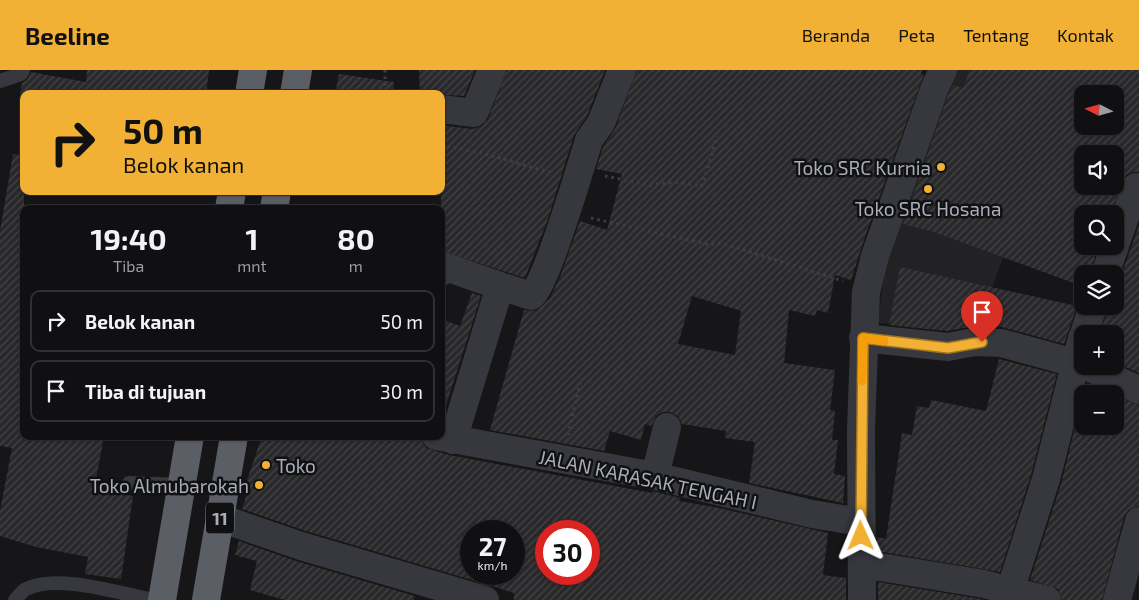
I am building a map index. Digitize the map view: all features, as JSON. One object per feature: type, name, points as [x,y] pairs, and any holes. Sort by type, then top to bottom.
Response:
[{"type":"highway","name":"11","points":[[162,600],[189,440]]},
{"type":"highway","name":"11","points":[[206,600],[233,440]]},
{"type":"street","points":[[445,109],[474,113],[492,70]]},
{"type":"street","points":[[445,267],[531,296],[535,294],[545,273],[589,140],[601,123],[622,70]]},
{"type":"street","points":[[862,600],[860,522],[863,338],[867,289],[875,256],[891,209],[935,86],[943,70]]},
{"type":"street","points":[[1124,232],[1136,187]]},
{"type":"street","points":[[445,435],[500,286]]},
{"type":"street","points":[[863,338],[948,348],[974,342],[1001,343],[1074,357]]},
{"type":"street","points":[[1010,591],[1077,375]]},
{"type":"street","points":[[1112,375],[1139,390]]},
{"type":"street","points":[[655,476],[667,426]]},
{"type":"street","name":"JALAN KARASAK TENGAH I","points":[[445,438],[655,476],[812,514],[860,522]]},
{"type":"street","points":[[220,518],[301,546],[485,600]]},
{"type":"street","points":[[1117,600],[1139,521]]},
{"type":"street","points":[[862,564],[984,584],[1047,600]]},
{"type":"lane","points":[[0,81],[21,74],[23,70]]},
{"type":"lane","points":[[129,483],[182,484]]},
{"type":"lane","points":[[15,600],[25,590],[42,585],[64,583],[155,600]]},
{"type":"path","points":[[385,70],[385,90]]},
{"type":"path","points":[[445,146],[578,175],[650,185],[678,182],[700,186],[703,184],[718,136]]},
{"type":"path","points":[[566,212],[707,244],[721,242],[867,289]]},
{"type":"path","points":[[562,460],[580,383]]},
{"type":"shaded area","points":[[957,70],[1052,70],[1056,153],[1074,163],[1074,193],[1053,243],[1011,236],[978,326],[878,323],[887,245]]},
{"type":"building","points":[[87,70],[209,70],[206,90],[21,90],[22,83],[27,80],[31,72],[86,82]]},
{"type":"building","points":[[419,70],[475,70],[464,96],[445,95],[445,90],[420,90]]},
{"type":"building","points":[[507,70],[605,70],[587,116],[574,135],[548,219],[525,278],[445,252],[445,205],[441,205],[441,195],[445,195],[445,126],[472,129],[482,126],[488,119]]},
{"type":"building","points":[[637,70],[922,70],[921,74],[924,74],[851,280],[835,275],[828,313],[817,310],[815,316],[789,310],[784,363],[835,370],[830,410],[835,411],[832,440],[838,440],[834,474],[845,476],[843,503],[749,483],[755,442],[725,438],[726,431],[682,424],[678,416],[670,412],[663,412],[656,416],[651,426],[645,424],[641,440],[610,431],[604,451],[490,430],[524,310],[536,311],[550,298],[560,277],[580,221],[607,230],[622,174],[596,169],[603,147],[615,129]],"holes":[[[692,296],[741,311],[735,355],[678,344]]]},
{"type":"building","points":[[970,70],[1139,70],[1139,172],[1126,175],[1124,180],[1124,145],[1074,145],[1074,195],[1118,195],[1114,205],[1074,205],[1074,255],[1095,255],[1093,265],[1074,265],[1074,283],[934,232],[903,224],[953,85],[963,88]]},
{"type":"building","points":[[339,74],[394,82],[393,90],[336,90]]},
{"type":"building","points":[[13,154],[20,155],[20,195],[24,195],[24,205],[20,205],[20,440],[103,440],[94,490],[133,496],[121,579],[85,574],[88,557],[36,547],[0,536],[0,511],[12,448],[0,446],[0,231]]},
{"type":"building","points":[[1139,225],[1139,373],[1124,366],[1124,325],[1103,325],[1105,315],[1124,315],[1124,268]]},
{"type":"building","points":[[900,267],[1074,305],[1074,315],[1064,344],[1002,327],[974,326],[947,331],[889,325]]},
{"type":"building","points":[[472,293],[481,296],[445,408],[445,320],[460,326]]},
{"type":"building","points":[[999,359],[1057,374],[1031,475],[1000,572],[877,551],[877,537],[886,539],[902,433],[912,435],[917,406],[929,408],[931,400],[986,411]]},
{"type":"building","points":[[1124,399],[1139,405],[1139,506],[1128,510],[1124,517],[1102,600],[1062,600],[1058,589],[1030,580],[1061,484],[1074,431],[1074,435],[1124,435]]},
{"type":"building","points":[[261,440],[422,440],[426,448],[449,455],[652,493],[652,491],[680,498],[679,501],[719,508],[828,533],[823,575],[846,578],[846,600],[514,600],[514,593],[489,585],[525,585],[525,520],[460,520],[460,576],[306,531],[242,509],[248,491],[244,489]]},
{"type":"building","points":[[239,541],[296,561],[415,596],[414,600],[285,600],[250,590],[257,561],[235,555]]},
{"type":"building","points":[[878,582],[981,599],[984,600],[878,600]]},
{"type":"slow traffic","points":[[862,381],[863,338],[884,341]]},
{"type":"place","name":"Toko SRC Kurnia","points":[[941,167]]},
{"type":"place","name":"Toko SRC Hosana","points":[[928,189]]},
{"type":"place","name":"Toko","points":[[266,465]]},
{"type":"place","name":"Toko Almubarokah","points":[[259,485]]},
{"type":"route","points":[[861,536],[863,338],[948,348],[982,342]]}]
